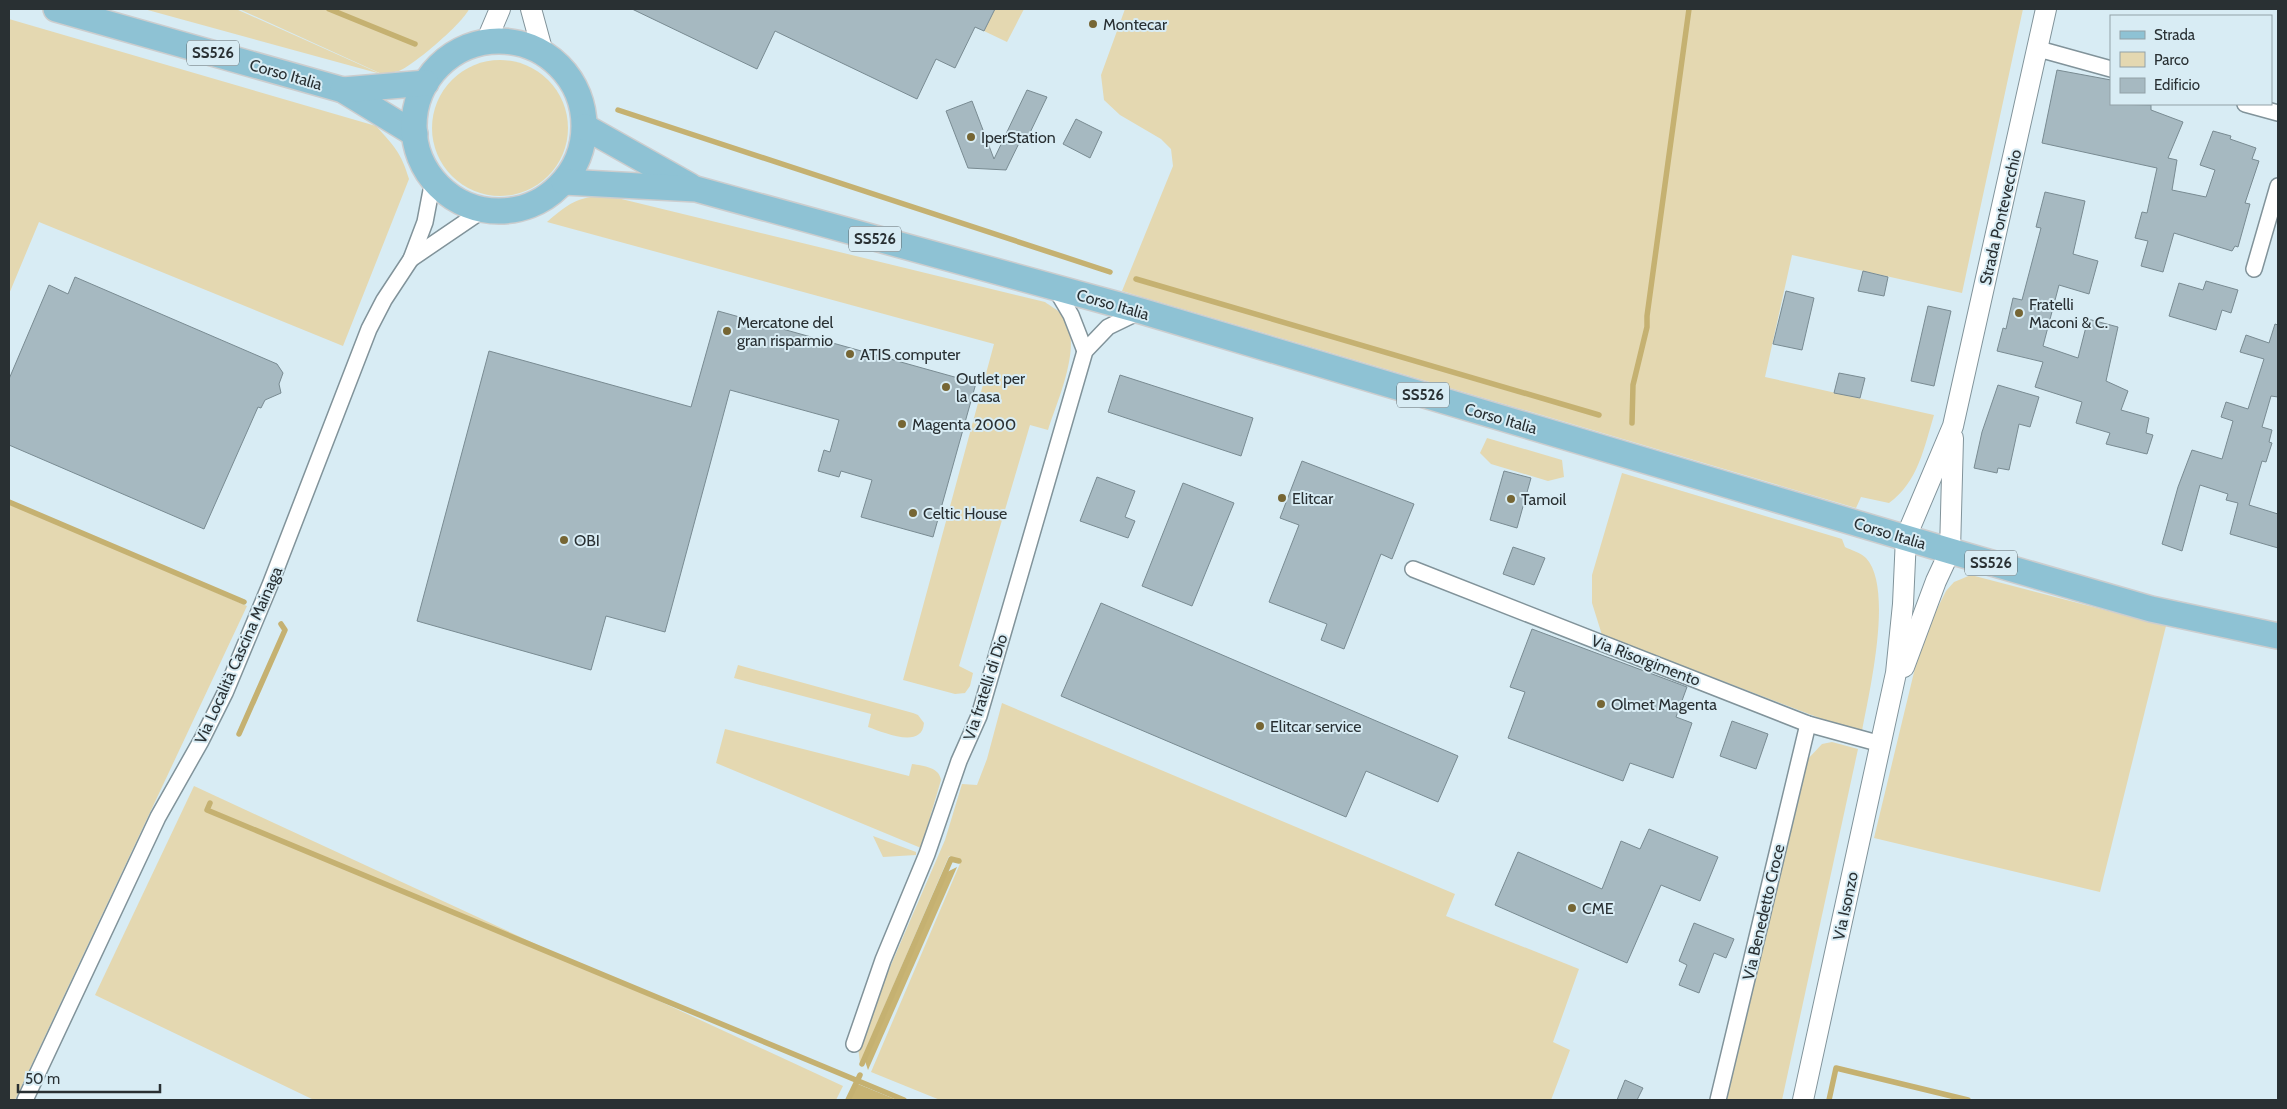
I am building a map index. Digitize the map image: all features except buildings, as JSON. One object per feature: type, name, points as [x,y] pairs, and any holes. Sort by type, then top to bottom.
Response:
[{"type":"main road","name":"Corso Italia","points":[[56,9],[343,90],[415,134]]},
{"type":"main road","points":[[486,42],[515,42],[543,53],[566,72],[574,84],[582,105],[585,127],[579,156],[564,182],[541,200],[527,207],[498,212],[483,210],[456,200],[433,180],[419,154],[415,134],[416,111],[426,83],[446,60],[472,46],[486,42]]},
{"type":"main road","name":"Corso Italia","points":[[343,90],[426,83]]},
{"type":"main road","name":"Corso Italia","points":[[585,127],[696,189]]},
{"type":"main road","name":"Corso Italia","points":[[564,182],[696,189],[1140,311],[1950,551],[2151,608],[2278,636]]},
{"type":"street","points":[[486,42],[500,9]]},
{"type":"street","points":[[531,9],[543,53]]},
{"type":"street","name":"Strada Pontevecchio","points":[[1950,551],[1954,426],[2046,9]]},
{"type":"street","points":[[2037,52],[2046,51],[2110,69]]},
{"type":"street","points":[[2249,105],[2278,113]]},
{"type":"street","name":"Via Località Cascina Mainaga","points":[[25,1100],[158,817],[201,741],[225,693],[270,584],[369,329],[384,300],[411,259],[425,222],[433,180]]},
{"type":"street","points":[[2254,269],[2278,186]]},
{"type":"street","name":"Via Località Cascina Mainaga","points":[[411,259],[483,210]]},
{"type":"street","points":[[1055,288],[1071,315],[1085,350]]},
{"type":"street","name":"Via fratelli di Dio","points":[[854,1044],[883,960],[927,854],[959,761],[979,716],[1085,350],[1108,327],[1140,311]]},
{"type":"street","name":"Strada Pontevecchio","points":[[1906,537],[1954,426]]},
{"type":"street","name":"Via Isonzo","points":[[1803,1100],[1896,673],[1903,604],[1906,537]]},
{"type":"street","name":"Via Isonzo","points":[[1888,711],[1936,581],[1950,551]]},
{"type":"street","name":"Via Risorgimento","points":[[1413,569],[1808,724],[1881,744]]},
{"type":"street","name":"Via Benedetto Croce","points":[[1718,1100],[1808,724]]},
{"type":"green space","points":[[144,9],[236,9],[381,74]]},
{"type":"green space","points":[[239,9],[469,9],[458,24],[426,52],[399,71],[384,75]]},
{"type":"green space","points":[[995,9],[1024,9],[1007,42],[984,31]]},
{"type":"green space","points":[[1125,9],[2023,9],[1962,293],[1792,255],[1765,377],[1934,415],[1919,464],[1907,485],[1889,503],[1861,497],[1856,508],[1122,291],[1173,166],[1171,149],[1161,139],[1120,115],[1104,100],[1101,75]]},
{"type":"green space","points":[[9,19],[376,126],[396,150],[409,179],[343,346],[39,222],[9,294]]},
{"type":"green space","points":[[500,60],[526,65],[538,71],[548,80],[557,90],[563,102],[568,128],[563,154],[557,166],[548,176],[538,185],[526,191],[500,196],[474,191],[462,185],[452,176],[443,166],[437,154],[432,128],[437,102],[443,90],[452,80],[462,71],[474,65]]},
{"type":"green space","points":[[605,195],[1045,302],[1061,314],[1068,325],[1071,339],[1063,387],[1048,430],[1030,425],[959,666],[973,673],[970,686],[965,693],[955,694],[903,680],[994,344],[547,222],[573,202]]},
{"type":"green space","points":[[1487,438],[1562,460],[1564,477],[1548,481],[1491,464],[1480,453]]},
{"type":"green space","points":[[1622,473],[1842,539],[1845,547],[1866,558],[1874,572],[1878,592],[1879,616],[1874,667],[1862,731],[1822,719],[1602,635],[1592,603],[1592,575]]},
{"type":"green space","points":[[9,503],[247,606],[15,1100],[9,1100]]},
{"type":"green space","points":[[1971,575],[2166,626],[2100,892],[1874,838],[1922,639],[1946,591],[1954,582]]},
{"type":"green space","points":[[738,665],[913,713],[918,715],[924,723],[922,731],[917,736],[901,737],[868,727],[871,714],[734,678]]},
{"type":"green space","points":[[1002,703],[1455,894],[1446,916],[1579,969],[1553,1042],[1570,1050],[1551,1100],[940,1100],[871,1072],[962,859],[949,856],[860,1063],[858,1047],[861,1034],[945,840],[962,784],[977,785],[987,759]]},
{"type":"green space","points":[[725,729],[909,776],[912,764],[934,770],[941,780],[921,848],[716,763]]},
{"type":"green space","points":[[1832,742],[1858,749],[1782,1100],[1726,1100],[1806,761],[1822,744]]},
{"type":"green space","points":[[194,786],[843,1086],[836,1100],[314,1100],[95,995]]},
{"type":"green space","points":[[873,836],[916,852],[916,855],[883,857]]},
{"type":"shaded area","points":[[957,867],[868,1070],[865,1061],[947,872]]},
{"type":"shaded area","points":[[858,1084],[897,1100],[850,1100]]},
{"type":"waterway","points":[[329,9],[415,44]]},
{"type":"waterway","points":[[1632,423],[1633,385],[1647,327],[1689,9]]},
{"type":"waterway","points":[[618,110],[1110,272]]},
{"type":"waterway","points":[[1136,279],[1599,415]]},
{"type":"waterway","points":[[9,502],[244,602]]},
{"type":"waterway","points":[[239,734],[285,630],[281,624]]},
{"type":"waterway","points":[[210,803],[207,810],[904,1100]]},
{"type":"waterway","points":[[862,1064],[951,859],[959,861]]},
{"type":"waterway","points":[[1829,1100],[1836,1068],[1968,1100]]},
{"type":"waterway","points":[[848,1100],[860,1075]]},
{"type":"place","name":"Montecar","points":[[1093,24]]},
{"type":"place","name":"IperStation","points":[[971,137]]},
{"type":"place","name":"Fratelli Maconi & C.","points":[[2019,313]]},
{"type":"place","name":"Mercatone del gran risparmio","points":[[727,331]]},
{"type":"place","name":"ATIS computer","points":[[850,354]]},
{"type":"place","name":"Outlet per la casa","points":[[946,387]]},
{"type":"place","name":"Magenta 2000","points":[[902,424]]},
{"type":"place","name":"Elitcar","points":[[1282,498]]},
{"type":"place","name":"Tamoil","points":[[1511,499]]},
{"type":"place","name":"Celtic House","points":[[913,513]]},
{"type":"place","name":"OBI","points":[[564,540]]},
{"type":"place","name":"Olmet Magenta","points":[[1601,704]]},
{"type":"place","name":"Elitcar service","points":[[1260,726]]},
{"type":"place","name":"CME","points":[[1572,908]]}]
